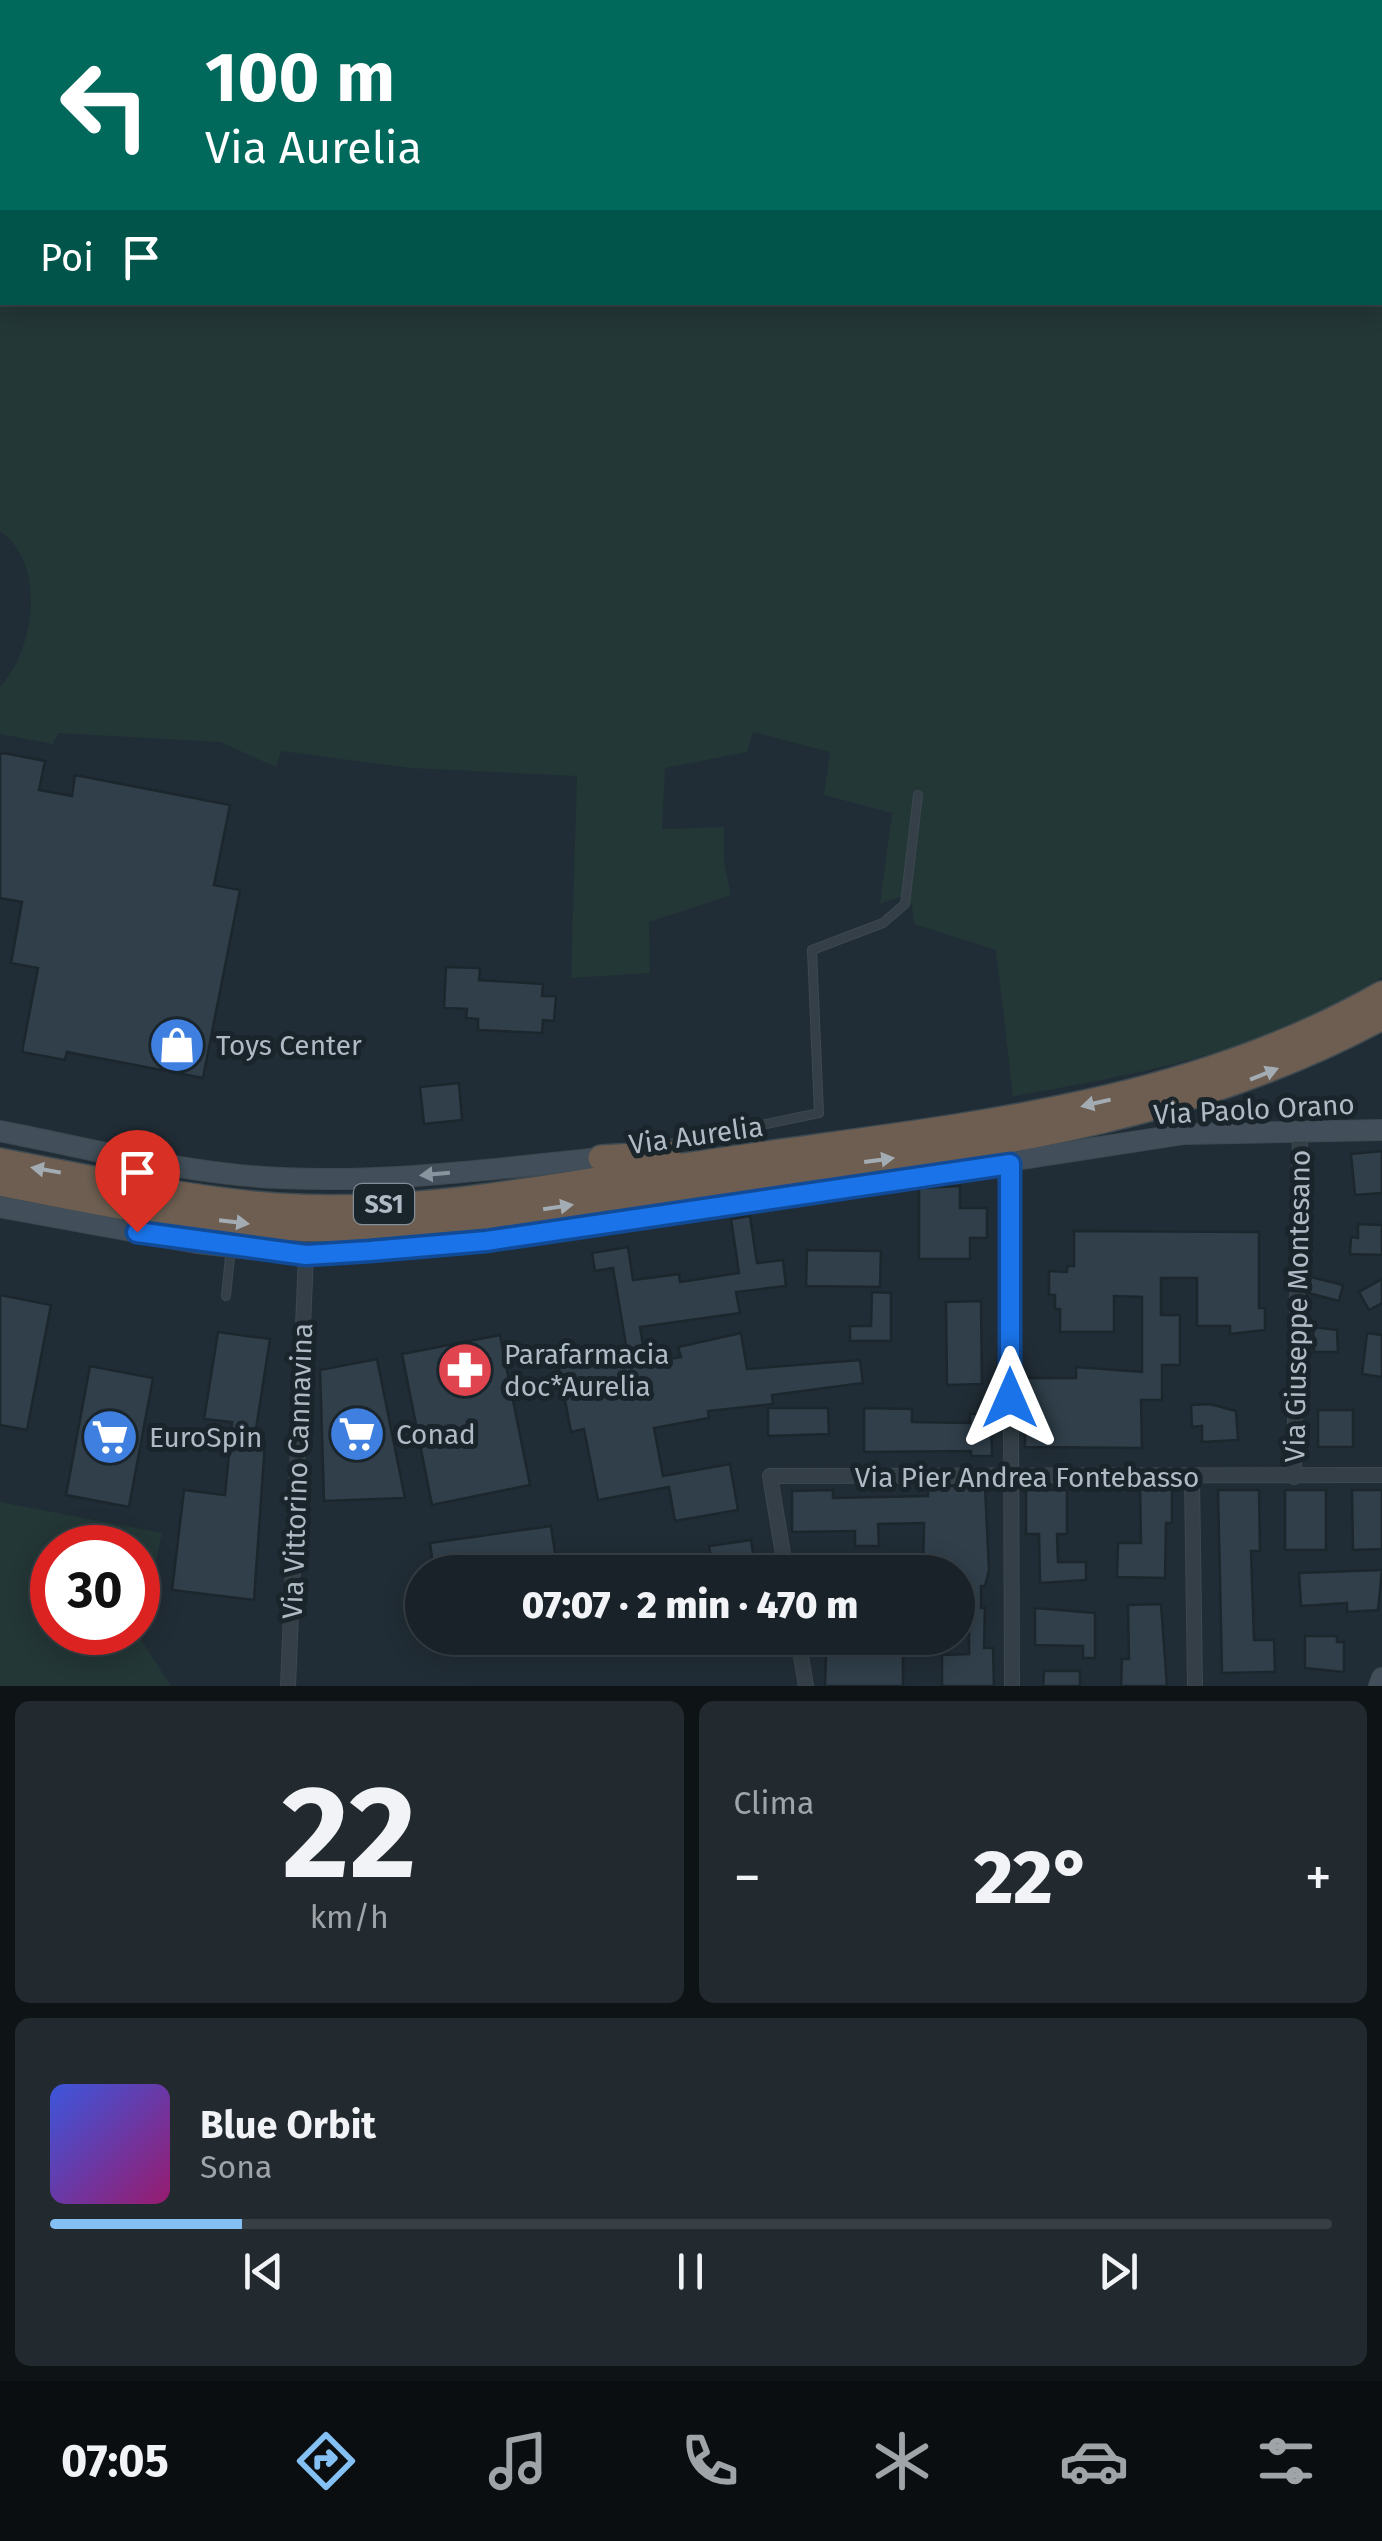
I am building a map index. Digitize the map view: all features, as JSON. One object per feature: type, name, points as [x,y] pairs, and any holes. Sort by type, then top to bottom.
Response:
[{"type":"highway","name":"Via Aurelia","points":[[0,1161],[192,1196],[278,1206],[362,1206],[495,1195],[1096,1104],[1236,1062],[1298,1038],[1382,994]]},
{"type":"highway","name":"Via Aurelia","points":[[0,1183],[278,1227],[371,1227],[499,1216],[1094,1126],[1247,1081],[1318,1052],[1382,1017]]},
{"type":"highway","points":[[602,1158],[725,1151],[768,1154]]},
{"type":"street","name":"Via Paolo Orano","points":[[1010,1164],[1184,1134],[1300,1135],[1382,1130]]},
{"type":"street","name":"Via Aurelia","points":[[0,1131],[203,1169],[276,1178],[372,1180],[602,1158]]},
{"type":"street","name":"Via Giuseppe Montesano","points":[[1294,1477],[1300,1135]]},
{"type":"street","points":[[0,1207],[231,1247],[306,1255],[486,1241],[1010,1164],[1012,1686]]},
{"type":"street","name":"Via Vittorino Cannavina","points":[[288,1686],[306,1255]]},
{"type":"street","name":"Via Pier Andrea Fontebasso","points":[[783,1555],[770,1476],[1382,1475]]},
{"type":"street","points":[[1192,1478],[1194,1686]]},
{"type":"street","points":[[801,1655],[806,1686]]},
{"type":"street","points":[[1379,1686],[1382,1678]]},
{"type":"lane","points":[[602,1158],[819,1113],[812,950],[883,923],[905,904],[918,794]]},
{"type":"lane","points":[[226,1296],[231,1247]]},
{"type":"green space","points":[[0,305],[1382,305],[1382,977],[1340,1002],[1251,1041],[1157,1068],[1013,1096],[996,950],[914,924],[912,905],[899,897],[880,904],[892,813],[824,795],[830,752],[753,732],[747,752],[665,768],[662,829],[724,827],[724,863],[731,895],[649,922],[650,973],[571,978],[577,776],[411,768],[281,751],[276,767],[220,742],[58,733],[53,744],[0,734],[0,687],[21,652],[31,607],[25,564],[15,545],[0,531]]},
{"type":"green space","points":[[0,1502],[120,1525],[30,1525],[30,1655],[151,1655],[171,1686],[0,1686]]},
{"type":"building","points":[[0,754],[45,761],[39,790],[72,796],[75,775],[230,805],[214,885],[240,890],[203,1078],[67,1052],[65,1060],[22,1052],[38,968],[11,963],[22,902],[0,898]]},
{"type":"building","points":[[446,967],[480,968],[479,980],[543,984],[542,996],[556,996],[554,1021],[543,1020],[542,1033],[478,1030],[478,1019],[466,1018],[467,1009],[444,1008]]},
{"type":"building","points":[[459,1083],[462,1120],[424,1124],[420,1087]]},
{"type":"building","points":[[1382,1151],[1382,1193],[1355,1195],[1351,1154]]},
{"type":"building","points":[[960,1186],[960,1208],[987,1208],[987,1238],[970,1238],[970,1259],[919,1259],[919,1188]]},
{"type":"building","points":[[750,1216],[757,1263],[783,1260],[786,1286],[736,1292],[740,1313],[640,1327],[646,1363],[681,1357],[678,1347],[741,1333],[747,1369],[860,1360],[863,1383],[772,1395],[773,1404],[708,1411],[709,1418],[654,1428],[663,1476],[730,1464],[738,1510],[675,1521],[669,1487],[598,1500],[584,1429],[571,1432],[557,1358],[626,1345],[613,1268],[595,1271],[592,1253],[628,1247],[633,1280],[679,1274],[680,1282],[739,1273],[731,1219]]},
{"type":"building","points":[[1358,1224],[1382,1225],[1382,1255],[1350,1254],[1351,1237],[1358,1238]]},
{"type":"building","points":[[1074,1231],[1259,1232],[1259,1308],[1265,1308],[1265,1330],[1230,1334],[1230,1326],[1197,1326],[1197,1278],[1161,1278],[1161,1315],[1180,1315],[1180,1365],[1162,1365],[1162,1400],[1141,1400],[1142,1448],[1025,1447],[1026,1378],[1076,1378],[1076,1367],[1142,1372],[1142,1297],[1114,1296],[1114,1332],[1060,1332],[1060,1309],[1055,1309],[1055,1295],[1049,1295],[1049,1271],[1067,1272],[1067,1266],[1074,1266]]},
{"type":"building","points":[[807,1250],[881,1251],[880,1287],[806,1286]]},
{"type":"building","points":[[1311,1277],[1343,1285],[1339,1301],[1308,1293]]},
{"type":"building","points":[[1382,1279],[1382,1303],[1369,1310],[1359,1292]]},
{"type":"building","points":[[872,1292],[891,1293],[891,1341],[850,1341],[850,1326],[871,1326]]},
{"type":"building","points":[[0,1295],[51,1305],[27,1430],[0,1425]]},
{"type":"building","points":[[981,1301],[982,1384],[947,1385],[946,1302]]},
{"type":"building","points":[[1313,1327],[1337,1330],[1338,1352],[1314,1352]]},
{"type":"building","points":[[218,1332],[270,1339],[254,1442],[265,1443],[254,1600],[172,1590],[184,1490],[225,1495],[232,1422],[204,1419]]},
{"type":"building","points":[[1367,1333],[1382,1335],[1382,1377],[1362,1374]]},
{"type":"building","points":[[500,1335],[530,1485],[432,1505],[402,1354]]},
{"type":"building","name":"Conad","points":[[377,1359],[405,1498],[324,1501],[320,1370]]},
{"type":"building","name":"EuroSpin","points":[[90,1366],[153,1378],[129,1507],[66,1495]]},
{"type":"building","points":[[1210,1404],[1236,1411],[1238,1440],[1202,1442],[1202,1426],[1192,1427],[1191,1405]]},
{"type":"building","points":[[768,1408],[828,1408],[829,1434],[768,1436]]},
{"type":"building","points":[[864,1408],[912,1409],[912,1422],[970,1423],[970,1414],[991,1414],[992,1456],[971,1456],[971,1451],[864,1452]]},
{"type":"building","points":[[1318,1410],[1353,1410],[1353,1447],[1318,1447]]},
{"type":"building","points":[[928,1486],[985,1486],[989,1570],[985,1586],[981,1586],[981,1608],[985,1608],[984,1648],[993,1648],[994,1686],[942,1686],[942,1655],[975,1655],[975,1555],[923,1555],[924,1523],[878,1524],[879,1546],[855,1546],[855,1531],[792,1532],[792,1491],[833,1490],[833,1498],[928,1496]]},
{"type":"building","points":[[1140,1489],[1172,1489],[1172,1523],[1166,1523],[1165,1578],[1117,1577],[1118,1543],[1141,1543]]},
{"type":"building","points":[[1026,1490],[1067,1490],[1067,1534],[1057,1534],[1058,1562],[1086,1562],[1086,1580],[1040,1583],[1039,1534],[1026,1534]]},
{"type":"building","points":[[1218,1490],[1259,1490],[1260,1551],[1251,1551],[1254,1640],[1274,1640],[1275,1672],[1222,1673]]},
{"type":"building","points":[[1285,1490],[1326,1490],[1326,1550],[1285,1550]]},
{"type":"building","points":[[1352,1490],[1382,1490],[1382,1549],[1353,1550]]},
{"type":"building","points":[[551,1526],[555,1555],[432,1555],[430,1543]]},
{"type":"building","points":[[751,1540],[753,1555],[710,1555],[709,1546]]},
{"type":"building","points":[[1382,1570],[1378,1610],[1347,1612],[1347,1603],[1301,1606],[1299,1573]]},
{"type":"building","points":[[1161,1604],[1167,1686],[1121,1686],[1122,1659],[1129,1659],[1128,1605]]},
{"type":"building","points":[[1035,1608],[1095,1613],[1095,1658],[1083,1658],[1083,1646],[1035,1645]]},
{"type":"building","points":[[1305,1636],[1337,1636],[1337,1642],[1344,1642],[1344,1672],[1305,1668]]},
{"type":"building","points":[[826,1655],[903,1655],[903,1686],[825,1686]]},
{"type":"building","points":[[1044,1671],[1080,1671],[1080,1686],[1043,1686]]},
{"type":"place","name":"Toys Center","points":[[177,1045]]},
{"type":"place","name":"Parafarmacia doc*Aurelia","points":[[465,1370]]},
{"type":"place","name":"Conad","points":[[357,1434]]},
{"type":"place","name":"EuroSpin","points":[[110,1437]]},
{"type":"route","points":[[137,1232],[306,1255],[370,1251],[486,1241],[1010,1164],[1010,1398]]}]
